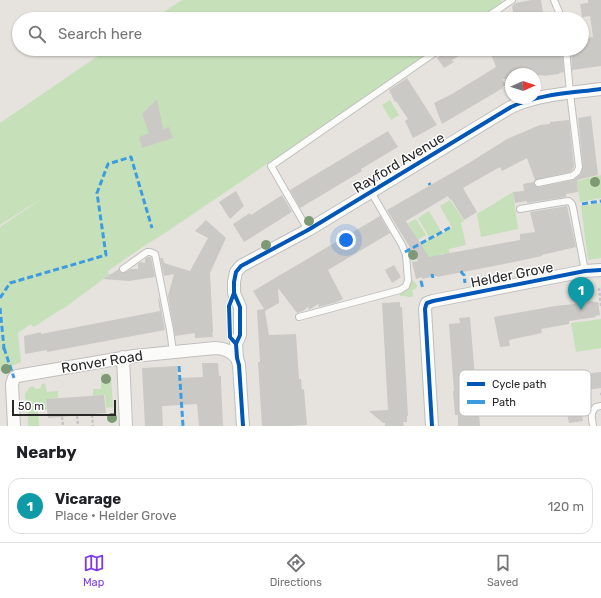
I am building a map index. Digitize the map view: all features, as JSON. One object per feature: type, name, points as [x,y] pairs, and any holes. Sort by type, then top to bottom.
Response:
[{"type":"street","name":"Rayford Avenue","points":[[243,426],[239,365],[236,344],[240,335],[240,308],[234,293],[236,272],[241,266],[308,230],[521,102],[601,89]]},
{"type":"street","name":"Helder Grove","points":[[432,426],[425,309],[427,303],[585,271],[601,270]]},
{"type":"street","name":"Ronver Road","points":[[14,426],[12,384],[14,378],[20,375],[123,358],[222,348],[237,358]]},
{"type":"street","points":[[123,358],[126,426]]},
{"type":"lane","points":[[494,12],[512,0]]},
{"type":"lane","points":[[554,0],[559,12]]},
{"type":"lane","points":[[308,230],[271,166],[430,56]]},
{"type":"lane","points":[[538,184],[572,176],[577,172],[579,167],[567,56]]},
{"type":"lane","points":[[299,317],[400,290],[406,286],[408,280],[406,255],[402,245],[371,192]]},
{"type":"lane","points":[[520,209],[569,201],[571,202],[585,271]]},
{"type":"lane","points":[[123,269],[147,252],[155,254],[173,352]]},
{"type":"lane","points":[[593,426],[592,412],[596,407],[601,406]]},
{"type":"path","points":[[599,288],[601,306]]},
{"type":"path","points":[[581,290],[582,299]]},
{"type":"path","points":[[92,415],[93,426]]},
{"type":"path","points":[[77,416],[78,426]]},
{"type":"path","points":[[62,417],[63,426]]},
{"type":"green space","points":[[182,0],[501,0],[502,2],[488,12],[164,12]]},
{"type":"green space","points":[[98,56],[424,56],[108,271],[109,275],[63,309],[34,327],[31,324],[18,333],[21,362],[0,371],[0,227],[47,195],[0,225],[0,123]]},
{"type":"green space","points":[[390,100],[399,115],[391,120],[382,105]]},
{"type":"green space","points":[[601,175],[601,198],[580,202],[577,181]]},
{"type":"green space","points":[[513,192],[518,229],[481,237],[477,214]]},
{"type":"green space","points":[[450,200],[464,221],[461,223],[466,245],[449,249],[450,255],[443,253],[431,258],[425,257],[411,260],[411,251],[424,243],[429,237],[418,218],[429,211],[441,231],[433,236],[434,237],[452,228],[440,206]]},
{"type":"green space","points":[[601,203],[601,258],[588,260],[581,206]]},
{"type":"green space","points":[[416,219],[426,235],[418,240],[408,223]]},
{"type":"green space","points":[[413,280],[417,287],[412,291],[412,297],[400,296],[400,293],[408,290],[410,287],[408,284]]},
{"type":"green space","points":[[601,319],[601,348],[576,352],[571,323]]},
{"type":"green space","points":[[109,373],[111,377],[113,407],[106,408],[105,395],[93,396],[93,389],[101,389],[101,374]]},
{"type":"green space","points":[[45,383],[47,392],[58,391],[58,398],[46,399],[47,410],[38,411],[39,426],[28,426],[27,400],[25,399],[25,394],[30,387],[33,386],[36,389],[41,388],[41,385]]},
{"type":"building","points":[[541,0],[543,12],[513,12],[512,6],[516,3]]},
{"type":"building","points":[[588,0],[601,0],[601,66],[572,70],[571,56],[589,56],[589,38],[593,37],[590,16],[589,12],[581,12],[580,4],[588,3]]},
{"type":"building","points":[[440,56],[459,56],[452,60],[454,62],[444,68],[437,58]]},
{"type":"building","points":[[492,56],[563,56],[564,72],[559,74],[543,76],[541,75],[541,68],[505,68],[505,79],[502,79],[505,84],[505,86],[502,87],[503,88],[442,124],[434,103],[452,94],[496,67]]},
{"type":"building","points":[[407,78],[437,125],[413,138],[405,121],[408,119],[396,101],[395,102],[389,90]]},
{"type":"building","points":[[157,99],[163,129],[169,127],[173,138],[142,148],[139,137],[149,133],[142,114]]},
{"type":"building","points":[[591,116],[598,175],[577,180],[578,192],[566,194],[566,197],[527,203],[527,201],[515,203],[513,192],[524,191],[523,184],[534,182],[535,186],[539,187],[573,180],[580,175],[583,166],[578,118]]},
{"type":"building","points":[[569,120],[574,166],[570,172],[535,180],[527,158],[502,171],[500,167],[463,188],[477,212],[464,220],[448,196],[406,221],[429,257],[520,240],[520,234],[535,232],[530,212],[567,206],[576,247],[504,264],[437,277],[435,276],[422,279],[422,277],[416,279],[412,262],[418,261],[387,210],[469,163],[507,139],[540,125],[550,124],[550,122]]},
{"type":"building","points":[[388,131],[398,147],[361,169],[362,171],[300,208],[290,190]]},
{"type":"building","points":[[236,191],[244,206],[230,219],[219,202]]},
{"type":"building","points":[[282,195],[292,212],[244,242],[233,224],[250,213],[251,215]]},
{"type":"building","points":[[380,216],[390,233],[328,270],[343,299],[319,307],[318,304],[309,310],[308,307],[297,313],[278,288],[279,303],[265,311],[269,335],[296,334],[299,379],[301,379],[302,390],[304,389],[307,425],[262,426],[258,362],[260,362],[257,310],[264,309],[253,291]]},
{"type":"building","points":[[206,220],[226,238],[210,273],[213,337],[195,338],[195,333],[175,336],[168,296],[174,274],[164,276],[160,258],[163,258],[164,263],[190,271],[208,238],[195,231]]},
{"type":"building","points":[[147,257],[151,257],[155,277],[129,281],[103,279],[119,269],[120,272],[123,273],[131,269],[138,269],[138,264],[140,262],[145,263],[145,259]]},
{"type":"building","points":[[394,265],[401,277],[392,283],[385,270]]},
{"type":"building","points":[[159,298],[165,330],[47,352],[47,350],[25,354],[24,336],[160,311]]},
{"type":"building","points":[[584,299],[585,302],[598,302],[600,315],[595,316],[596,317],[569,321],[569,324],[541,329],[542,333],[509,340],[510,346],[500,347],[494,317],[575,304],[574,300]]},
{"type":"building","points":[[400,302],[400,307],[402,307],[408,416],[407,422],[403,422],[404,426],[385,426],[385,423],[369,411],[388,410],[382,303]]},
{"type":"building","points":[[470,317],[474,370],[459,370],[459,416],[479,416],[480,426],[458,426],[458,415],[455,415],[449,324],[460,323],[459,318]]},
{"type":"building","points":[[202,363],[218,363],[219,376],[221,376],[223,426],[199,426],[197,404],[162,406],[163,426],[145,426],[142,368],[177,366],[178,378],[203,377]]},
{"type":"building","points":[[601,372],[601,388],[591,389],[591,373]]},
{"type":"building","points":[[104,395],[106,413],[48,418],[46,399]]},
{"type":"building","points":[[568,416],[582,416],[583,421],[569,423]]},
{"type":"marked path","points":[[0,298],[10,283],[106,255],[97,193],[108,164],[131,157],[152,228]]},
{"type":"marked path","points":[[582,204],[601,201]]},
{"type":"marked path","points":[[405,252],[451,227]]},
{"type":"marked path","points":[[461,271],[464,275],[465,283]]},
{"type":"marked path","points":[[432,274],[433,278]]},
{"type":"marked path","points":[[421,281],[423,289]]},
{"type":"marked path","points":[[0,308],[4,348],[0,348]]},
{"type":"marked path","points":[[4,348],[14,378]]},
{"type":"marked path","points":[[179,366],[183,426]]},
{"type":"cycle path","points":[[243,426],[239,365],[236,344],[240,335],[240,307],[234,293],[236,272],[241,266],[308,230],[511,107],[532,99],[601,89]]},
{"type":"cycle path","points":[[432,426],[425,309],[427,303],[585,271],[601,270]]},
{"type":"cycle path","points":[[234,293],[229,306],[230,337],[236,344]]},
{"type":"place","name":"Vicarage","points":[[581,310]]}]
